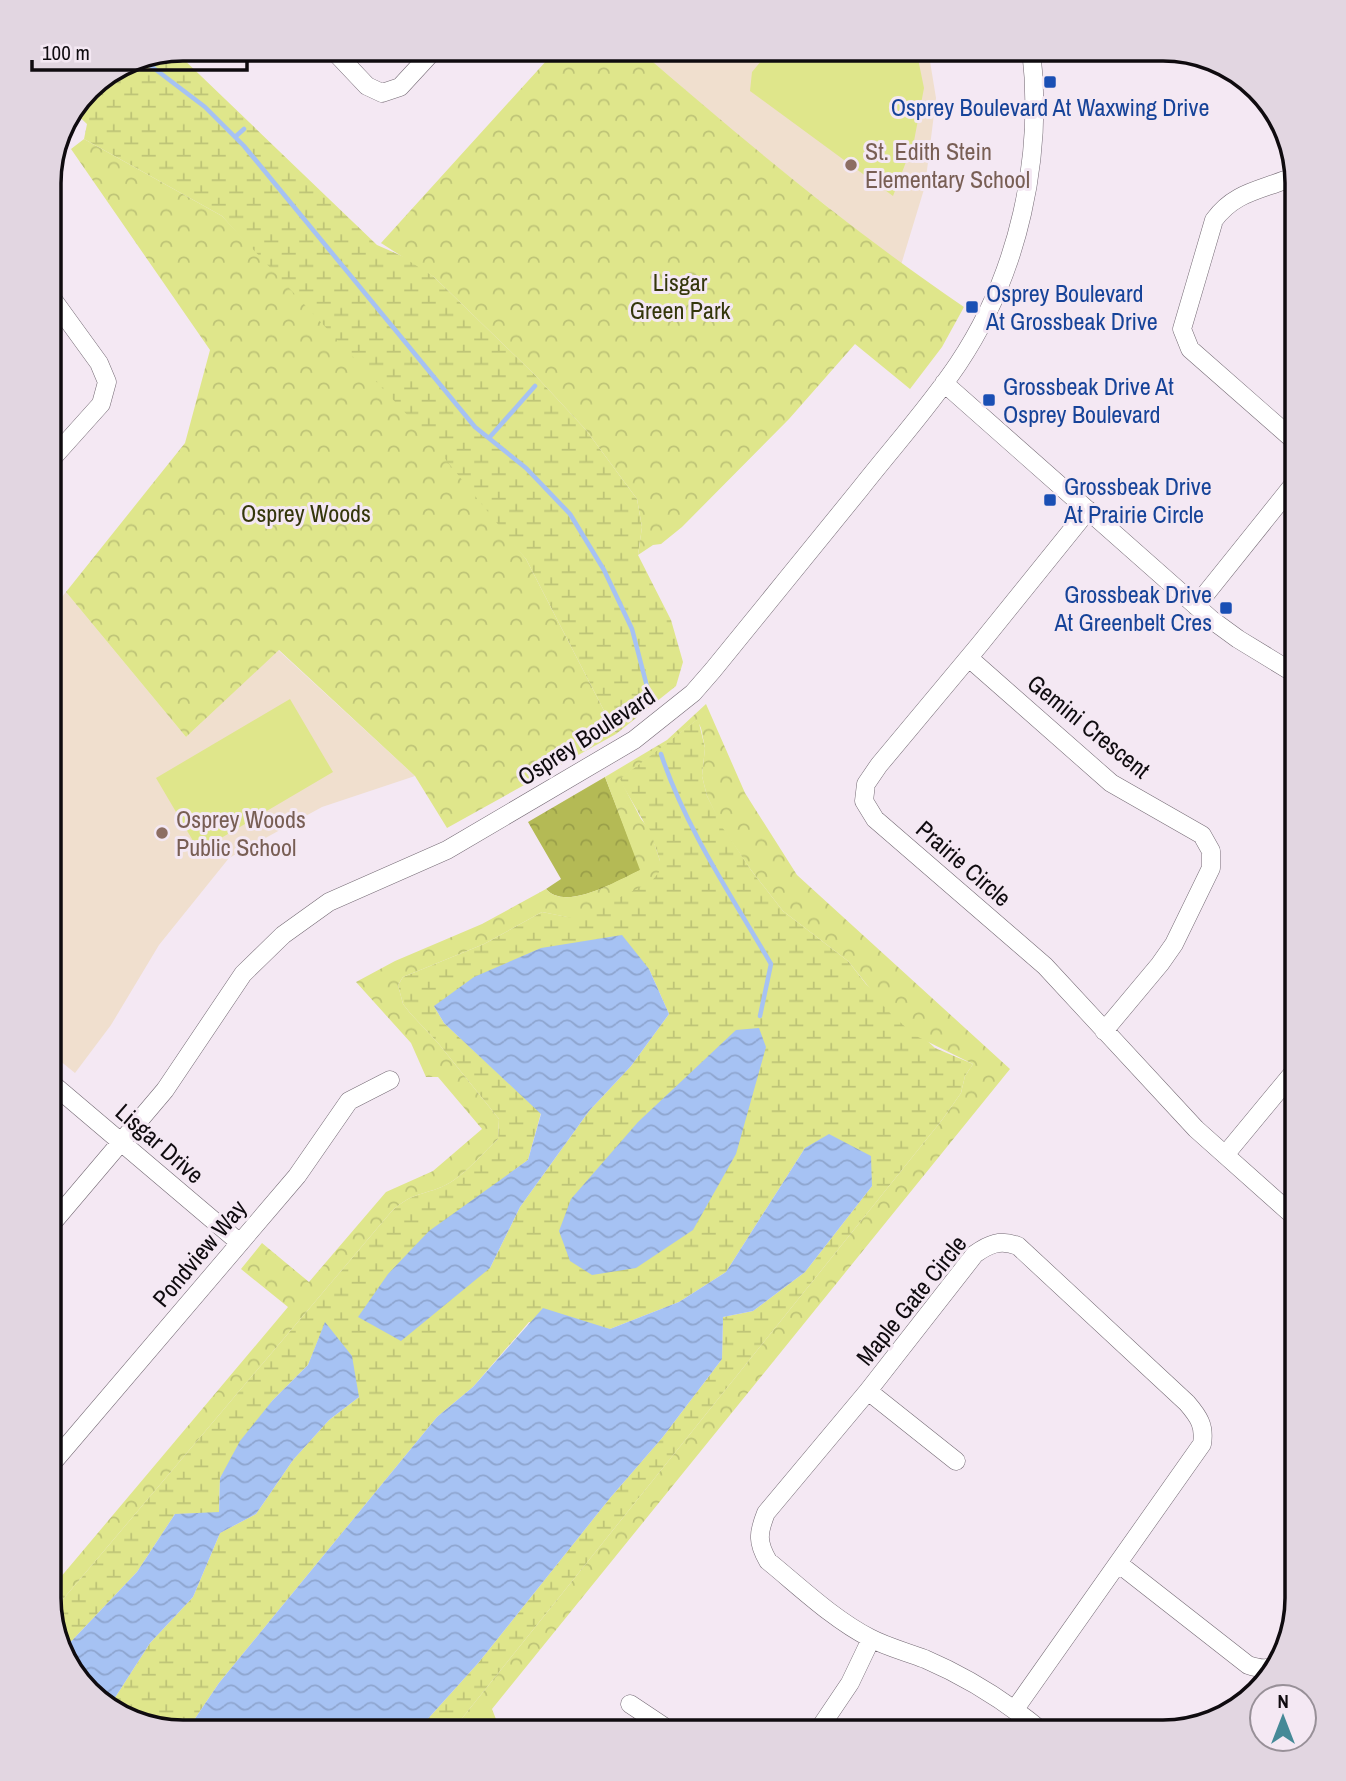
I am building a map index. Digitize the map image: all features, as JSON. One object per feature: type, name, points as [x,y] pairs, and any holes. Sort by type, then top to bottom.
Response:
[{"type":"street","points":[[344,61],[367,86],[383,93],[400,87],[424,61]]},
{"type":"street","name":"Osprey Boulevard","points":[[61,1213],[181,1068],[220,1005],[243,974],[272,944],[300,921],[344,894],[447,850],[634,740],[693,693],[713,670],[944,383],[974,338],[1007,262],[1020,219],[1029,175],[1034,128],[1031,62]]},
{"type":"street","points":[[1285,180],[1225,205],[1214,220],[1182,329],[1190,349],[1285,432]]},
{"type":"street","points":[[62,312],[99,363],[107,382],[101,404],[62,448]]},
{"type":"street","points":[[944,383],[1196,606],[1238,639],[1285,668]]},
{"type":"street","points":[[1196,606],[1285,495]]},
{"type":"street","name":"Prairie Circle","points":[[1088,510],[878,765],[866,784],[864,801],[876,819],[1045,966],[1196,1129],[1285,1208]]},
{"type":"street","name":"Gemini Crescent","points":[[969,657],[1111,783],[1202,835],[1211,851],[1211,868],[1174,944],[1104,1031]]},
{"type":"street","name":"Pondview Way","points":[[61,1453],[302,1170],[349,1101],[390,1080]]},
{"type":"street","points":[[1225,1155],[1285,1082]]},
{"type":"street","name":"Lisgar Drive","points":[[61,1091],[240,1243]]},
{"type":"street","name":"Maple Gate Circle","points":[[1015,1709],[1202,1444],[1204,1432],[1200,1419],[1187,1403],[1018,1246],[1007,1241],[990,1243],[975,1254],[868,1391],[766,1513],[760,1527],[759,1546],[768,1561],[852,1628],[871,1639],[926,1660],[1015,1709],[1028,1720]]},
{"type":"street","points":[[868,1391],[956,1461]]},
{"type":"street","points":[[1119,1564],[1248,1665],[1261,1669]]},
{"type":"street","points":[[825,1720],[850,1682],[871,1639]]},
{"type":"street","points":[[630,1704],[654,1720]]},
{"type":"shaded area","name":"St. Edith Stein Elementary School","points":[[652,61],[930,62],[936,98],[925,186],[901,265],[748,144]]},
{"type":"shaded area","name":"Osprey Woods Public School","points":[[66,592],[186,737],[278,650],[415,776],[322,807],[229,858],[159,945],[111,1025],[75,1073],[61,1062],[62,597]]},
{"type":"green space","points":[[185,61],[377,245],[411,260],[434,277],[535,375],[586,430],[637,499],[642,527],[638,555],[671,620],[683,662],[676,686],[616,734],[526,559],[222,216],[84,139],[87,124],[81,118],[87,109],[103,92],[122,78],[144,68]]},
{"type":"green space","name":"Lisgar Green Park","points":[[546,61],[652,61],[797,183],[879,247],[964,307],[942,347],[910,389],[855,344],[789,419],[682,527],[661,544],[653,545],[638,555],[642,527],[637,499],[586,430],[535,375],[434,277],[381,243]]},
{"type":"green space","points":[[761,62],[919,62],[924,88],[914,141],[893,196],[750,91],[752,72]]},
{"type":"green space","name":"Osprey Woods","points":[[84,139],[222,216],[425,434],[526,559],[616,734],[447,828],[415,776],[279,650],[186,737],[66,592],[185,443],[210,350],[71,149]]},
{"type":"green space","points":[[290,699],[333,772],[199,851],[156,778]]},
{"type":"green space","points":[[706,704],[745,793],[797,875],[1010,1069],[492,1709],[496,1720],[461,1720],[942,1120],[961,1093],[965,1076],[973,1064],[914,1035],[888,1011],[848,961],[783,911],[722,827],[707,796],[702,776],[705,748],[697,720],[620,779],[641,819],[650,830],[660,861],[659,872],[651,882],[581,916],[572,918],[542,912],[484,944],[403,977],[398,985],[403,1004],[499,1119],[498,1139],[454,1180],[407,1200],[391,1212],[61,1601],[61,1577],[288,1307],[241,1269],[262,1243],[309,1282],[386,1192],[433,1171],[482,1129],[438,1077],[426,1077],[411,1043],[356,982],[395,961],[482,924],[546,889],[555,895],[579,896],[640,870],[605,777],[667,740]]},
{"type":"green space","points":[[698,719],[705,748],[702,776],[707,796],[751,870],[783,911],[848,961],[866,984],[935,1048],[973,1064],[965,1076],[961,1093],[461,1720],[427,1720],[479,1662],[610,1498],[662,1438],[722,1359],[723,1317],[753,1311],[805,1272],[872,1186],[805,1148],[726,1272],[679,1302],[610,1329],[529,1322],[473,1387],[437,1417],[219,1683],[194,1720],[152,1716],[129,1707],[115,1698],[150,1643],[193,1597],[220,1533],[256,1514],[293,1460],[329,1420],[359,1397],[325,1323],[308,1365],[272,1401],[220,1478],[219,1513],[175,1514],[137,1572],[70,1642],[65,1629],[61,1601],[391,1212],[407,1200],[454,1180],[498,1139],[499,1119],[403,1004],[398,985],[403,977],[484,944],[542,912],[568,917],[660,861],[647,829],[619,779]],"holes":[[[649,969],[669,1014],[631,1066],[589,1111],[520,1207],[490,1268],[489,1189],[528,1160],[541,1113],[444,1023],[434,1006]]]},
{"type":"green space","points":[[605,777],[641,870],[593,892],[579,896],[555,895],[546,889],[561,879],[528,822]]},
{"type":"water","points":[[622,935],[649,969],[669,1014],[631,1066],[589,1111],[520,1207],[490,1268],[401,1341],[358,1317],[388,1274],[429,1231],[528,1160],[541,1114],[444,1023],[434,1006],[474,977],[541,948]]},
{"type":"water","points":[[759,1028],[766,1047],[736,1154],[693,1230],[636,1268],[592,1275],[570,1261],[559,1231],[571,1199],[638,1122],[736,1030]]},
{"type":"water","points":[[829,1134],[871,1156],[872,1186],[805,1272],[753,1311],[723,1317],[722,1359],[662,1438],[610,1498],[479,1662],[427,1720],[194,1720],[219,1683],[437,1417],[473,1387],[543,1308],[610,1329],[679,1302],[726,1272],[805,1148]]},
{"type":"water","points":[[325,1322],[352,1356],[359,1397],[329,1420],[293,1460],[256,1514],[220,1533],[193,1597],[150,1643],[115,1698],[92,1678],[70,1642],[137,1572],[175,1514],[219,1512],[220,1478],[240,1441],[272,1401],[308,1365]]},
{"type":"waterway","points":[[151,66],[205,107],[244,146],[475,427],[526,468],[570,514],[604,570],[632,629],[650,698]]},
{"type":"waterway","points":[[235,137],[244,129]]},
{"type":"waterway","points":[[489,438],[535,386]]},
{"type":"waterway","points":[[661,754],[696,835],[771,964],[760,1016]]},
{"type":"place","name":"Osprey Boulevard At Waxwing Drive","points":[[1050,82]]},
{"type":"place","name":"St. Edith Stein Elementary School","points":[[851,165]]},
{"type":"place","name":"Osprey Boulevard At Grossbeak Drive","points":[[972,307]]},
{"type":"place","name":"Grossbeak Drive At Osprey Boulevard","points":[[989,400]]},
{"type":"place","name":"Grossbeak Drive At Prairie Circle","points":[[1050,500]]},
{"type":"place","name":"Grossbeak Drive At Greenbelt Cres","points":[[1226,608]]},
{"type":"place","name":"Osprey Woods Public School","points":[[162,833]]}]
